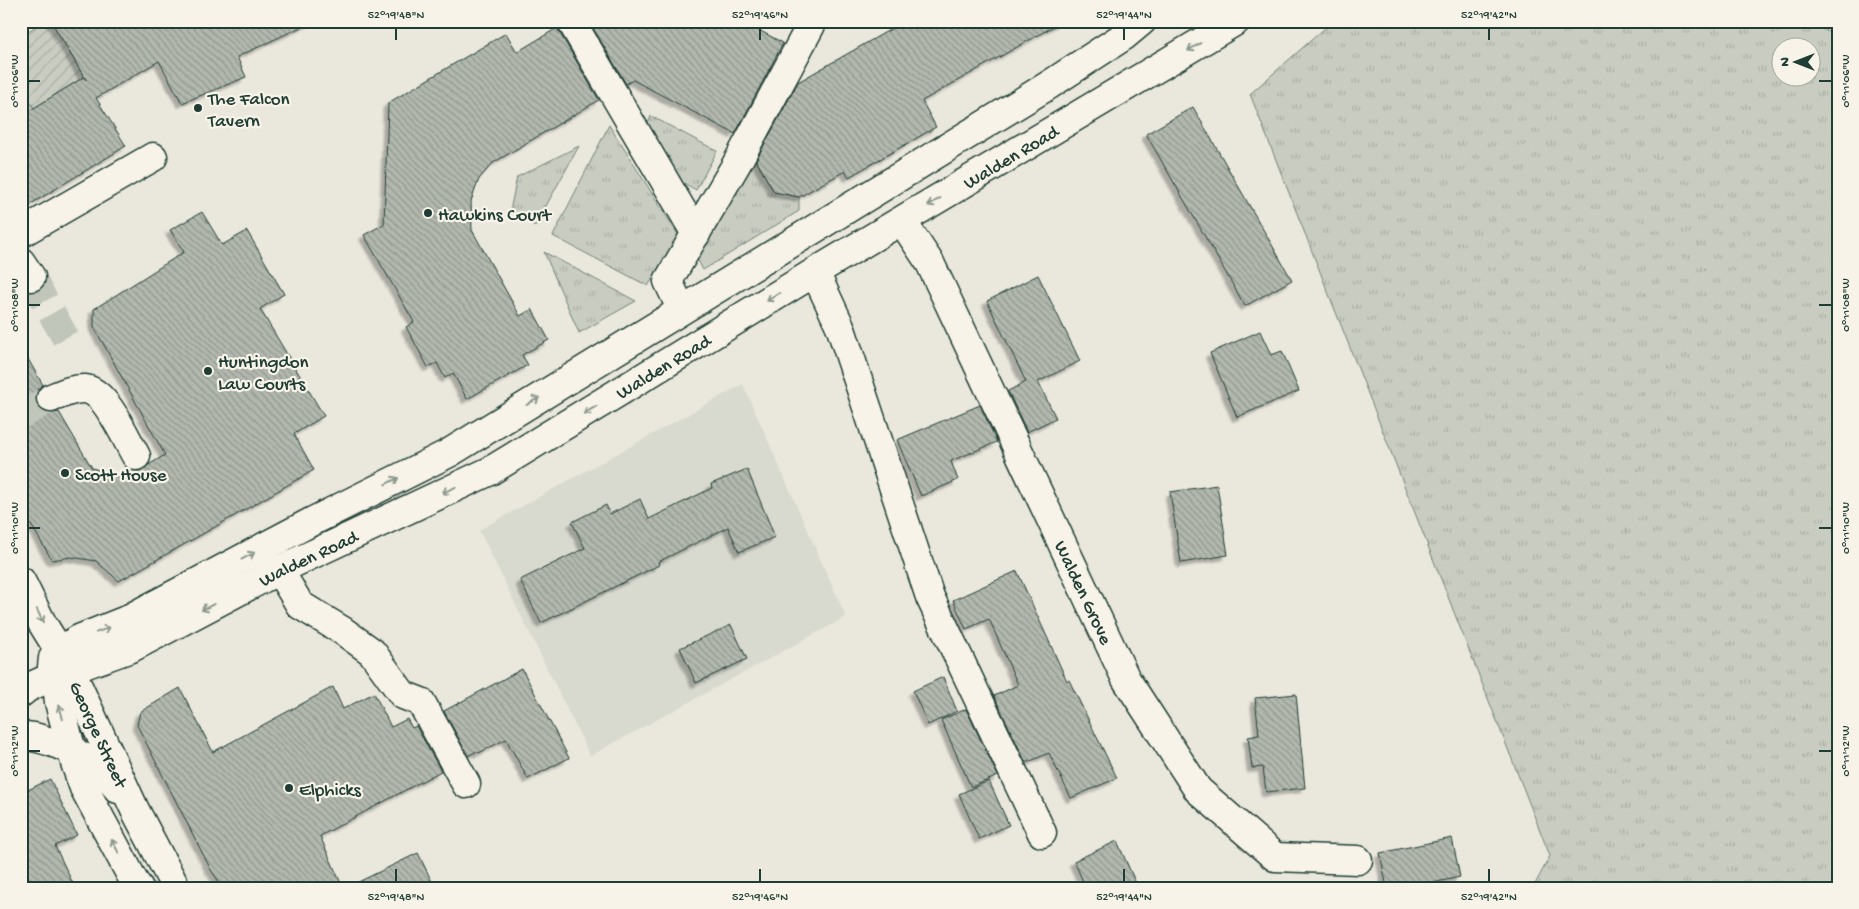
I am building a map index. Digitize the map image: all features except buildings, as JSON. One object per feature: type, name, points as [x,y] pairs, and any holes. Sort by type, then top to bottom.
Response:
[{"type":"main road","points":[[571,21],[696,234]]},
{"type":"main road","points":[[676,298],[668,282],[737,163],[811,25],[804,21]]},
{"type":"main road","points":[[140,888],[135,883],[84,788],[70,748],[59,702],[62,666],[78,639],[124,621],[313,521],[449,453],[1049,85],[1124,36],[1142,21]]},
{"type":"main road","name":"Walden Road","points":[[62,666],[131,648],[278,570],[490,471],[815,272],[1236,21]]},
{"type":"main road","points":[[21,233],[153,157]]},
{"type":"main road","name":"Walden Grove","points":[[902,221],[930,263],[1126,679],[1198,790],[1275,857],[1358,860]]},
{"type":"main road","points":[[815,272],[840,326],[930,597],[1042,833]]},
{"type":"main road","points":[[51,398],[70,391],[85,389],[94,392],[104,401],[136,456]]},
{"type":"main road","points":[[278,570],[300,605],[343,631],[372,652],[403,695],[422,702],[466,784]]},
{"type":"main road","name":"George Street","points":[[21,581],[62,666],[176,888]]},
{"type":"main road","points":[[21,693],[62,666]]},
{"type":"main road","points":[[21,737],[31,736],[70,748],[88,760],[110,779],[135,810]]},
{"type":"shaded area","points":[[743,384],[846,617],[590,756],[479,530]]},
{"type":"green space","points":[[45,21],[51,21],[84,77],[34,108],[21,86],[21,35]]},
{"type":"green space","points":[[1333,21],[1807,21],[1838,37],[1838,888],[1533,888],[1550,856],[1250,94]]},
{"type":"green space","points":[[21,86],[34,108],[21,114]]},
{"type":"green space","points":[[651,116],[717,151],[696,190],[680,181],[647,126]]},
{"type":"green space","points":[[609,125],[679,236],[648,286],[553,236]]},
{"type":"green space","points":[[579,146],[535,226],[510,211],[517,177]]},
{"type":"green space","points":[[755,159],[774,192],[799,197],[799,211],[703,270],[694,253]]},
{"type":"green space","points":[[544,252],[636,301],[579,333]]},
{"type":"tunnel","points":[[31,277],[68,342]]},
{"type":"tunnel","points":[[21,415],[51,398]]},
{"type":"place","name":"The Falcon Tavern","points":[[198,108]]},
{"type":"place","name":"Hawkins Court","points":[[428,213]]},
{"type":"place","name":"Huntingdon Law Courts","points":[[208,371]]},
{"type":"place","name":"Scott House","points":[[65,473]]},
{"type":"place","name":"Elphicks","points":[[289,788]]}]
